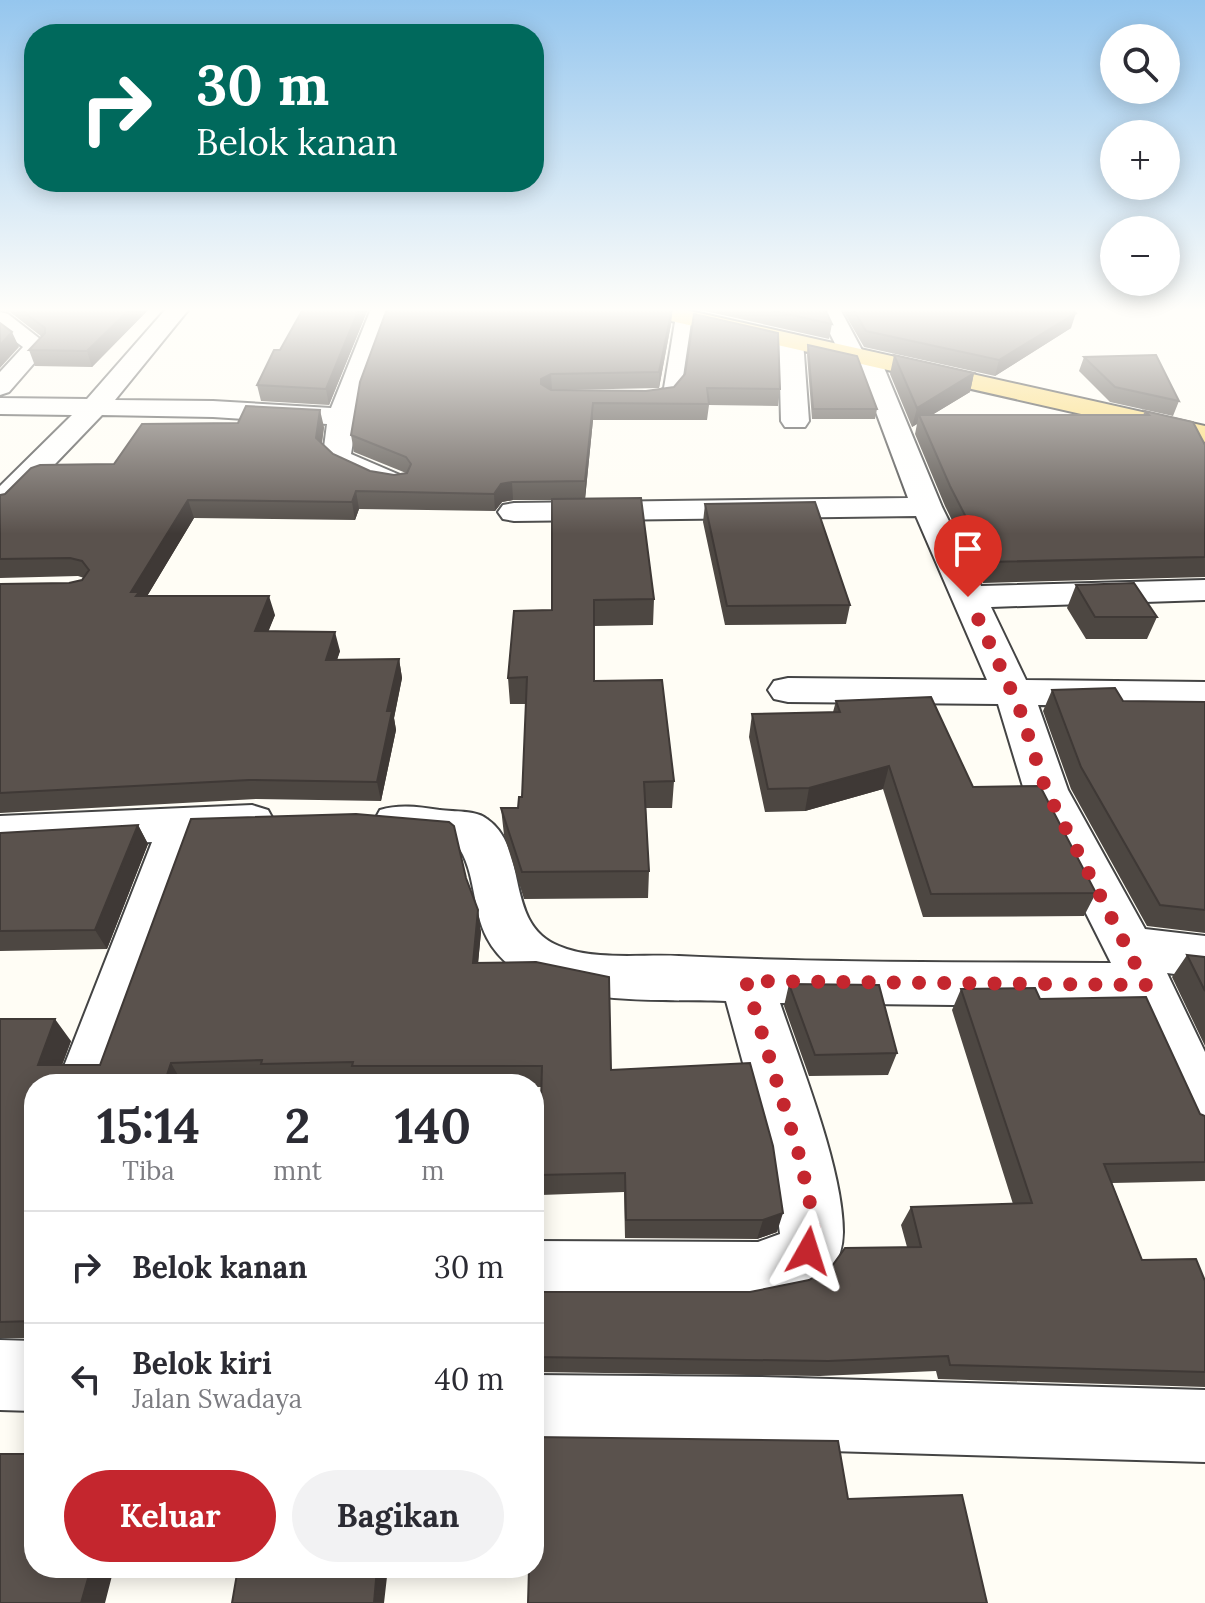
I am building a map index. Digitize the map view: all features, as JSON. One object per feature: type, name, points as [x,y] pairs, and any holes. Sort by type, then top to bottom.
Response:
[{"type":"main road","points":[[980,384],[1205,434]]},
{"type":"street","points":[[0,503],[115,384]]},
{"type":"street","points":[[351,384],[342,417],[339,461],[396,483]]},
{"type":"street","points":[[793,384],[795,421]]},
{"type":"street","points":[[872,384],[1011,691],[1046,790],[1137,966],[1205,1113]]},
{"type":"street","points":[[0,406],[213,409],[342,417]]},
{"type":"street","points":[[514,512],[927,507]]},
{"type":"street","points":[[968,597],[1205,590]]},
{"type":"street","points":[[788,690],[1205,694]]},
{"type":"street","points":[[0,833],[325,819],[471,830],[483,846],[502,925],[517,945],[544,963],[570,971],[746,981],[1137,966],[1205,957]]},
{"type":"street","points":[[89,1074],[182,823]]},
{"type":"street","points":[[544,1273],[758,1274],[784,1267],[808,1251],[814,1235],[800,1158],[746,981]]},
{"type":"street","points":[[0,1375],[24,1376]]},
{"type":"street","points":[[544,1411],[760,1413],[1205,1426]]},
{"type":"lane","points":[[615,398],[667,396],[673,384]]},
{"type":"building","points":[[258,384],[328,384],[326,389]]},
{"type":"building","points":[[360,384],[541,384],[551,390],[646,391],[674,387],[677,384],[780,384],[780,389],[707,388],[709,404],[593,403],[585,481],[512,482],[501,484],[494,494],[356,491],[352,502],[188,500],[131,592],[139,592],[136,596],[269,596],[255,631],[335,632],[326,660],[399,659],[387,711],[392,711],[377,782],[249,780],[0,793],[0,584],[69,583],[82,580],[89,570],[82,561],[70,558],[0,559],[0,495],[5,494],[31,468],[40,465],[114,464],[142,424],[238,423],[246,406],[320,410],[316,438],[333,454],[370,471],[394,475],[407,473],[411,464],[406,457],[351,435]]},
{"type":"building","points":[[811,384],[867,384],[877,409],[813,409]]},
{"type":"building","points":[[907,384],[956,384],[917,408]]},
{"type":"building","points":[[1112,384],[1170,384],[1179,401]]},
{"type":"building","points":[[1145,411],[1193,422],[1205,445],[1205,557],[989,562],[950,486],[919,415],[1149,415]]},
{"type":"building","points":[[641,498],[654,599],[594,600],[594,681],[662,680],[674,781],[644,782],[649,871],[522,872],[501,808],[518,808],[519,797],[522,797],[527,677],[508,678],[514,611],[552,610],[552,499]]},
{"type":"building","points":[[815,502],[850,605],[727,606],[705,504]]},
{"type":"building","points":[[1134,583],[1157,617],[1095,617],[1076,585]]},
{"type":"building","points":[[1115,688],[1123,701],[1205,702],[1205,910],[1160,905],[1081,767],[1052,690]]},
{"type":"building","points":[[931,697],[973,787],[1040,786],[1096,893],[931,894],[889,766],[809,788],[768,789],[752,714],[840,712],[836,701]]},
{"type":"building","points":[[356,814],[449,822],[454,826],[466,878],[478,910],[473,963],[536,962],[609,977],[611,1070],[750,1063],[773,1146],[783,1213],[763,1220],[626,1220],[625,1173],[544,1175],[542,1066],[352,1066],[353,1062],[261,1064],[262,1060],[171,1063],[167,1074],[24,1074],[24,1321],[0,1322],[0,1019],[55,1019],[38,1065],[100,1065],[191,819]]},
{"type":"building","points":[[138,825],[95,930],[0,931],[0,833]]},
{"type":"building","points":[[1187,955],[1205,957],[1205,991]]},
{"type":"building","points":[[789,984],[879,985],[897,1053],[815,1055]]},
{"type":"building","points":[[1035,988],[1040,999],[1146,997],[1200,1114],[1205,1116],[1205,1162],[1104,1164],[1142,1260],[1196,1259],[1205,1281],[1205,1372],[950,1365],[948,1356],[828,1361],[544,1357],[544,1292],[750,1292],[809,1280],[832,1266],[845,1248],[921,1247],[911,1207],[1032,1203],[961,989]]},
{"type":"building","points":[[544,1437],[838,1441],[848,1499],[962,1495],[987,1603],[528,1603],[529,1578],[544,1578]]},
{"type":"building","points":[[0,1454],[24,1454],[24,1578],[88,1578],[81,1603],[0,1603]]},
{"type":"building","points":[[236,1578],[376,1578],[374,1603],[232,1603]]},
{"type":"route","points":[[808,1251],[814,1235],[813,1217],[800,1158],[746,981],[1146,985],[1046,790],[1019,707],[968,597]]}]
